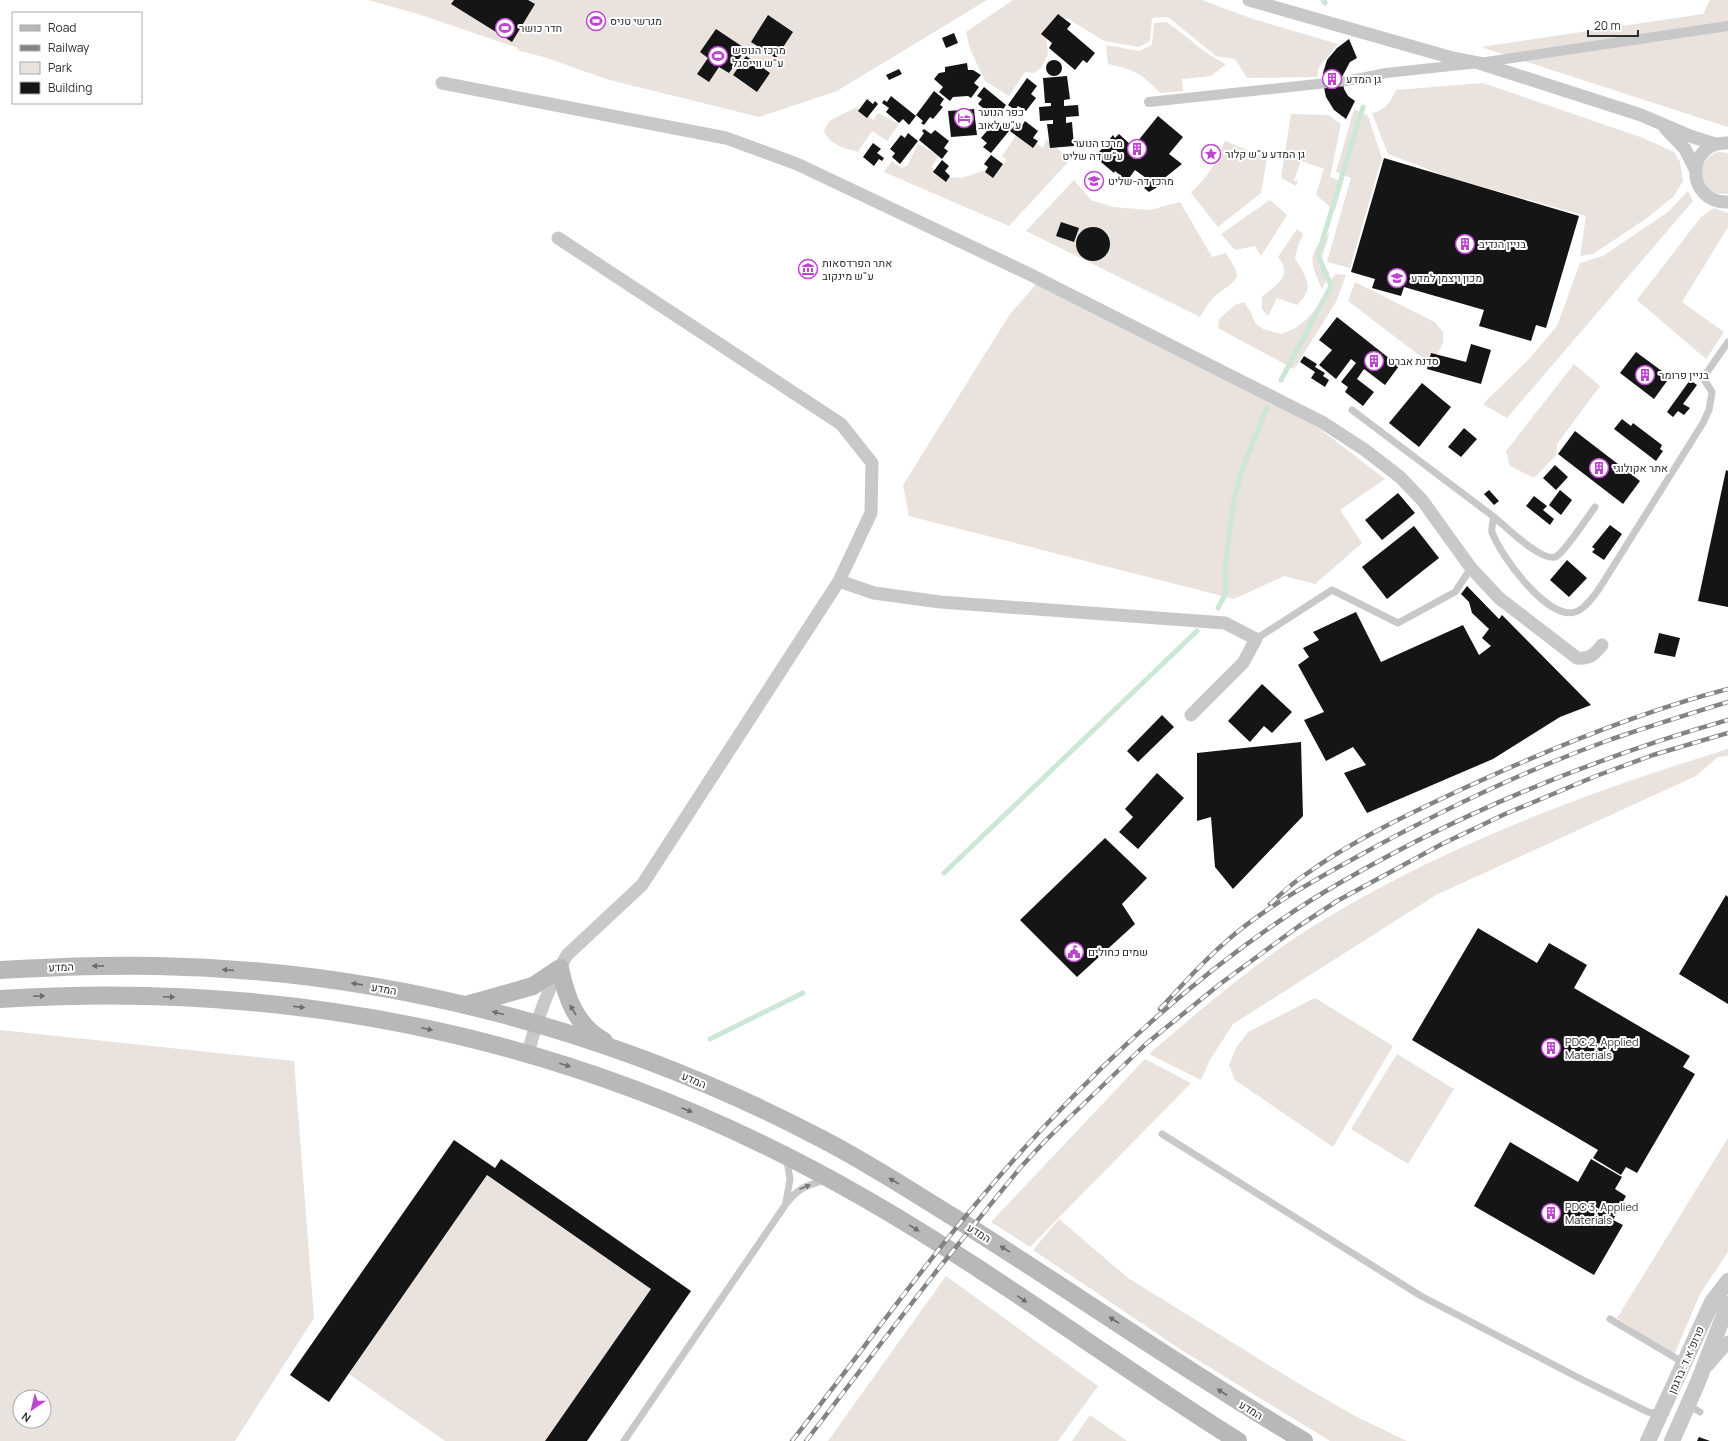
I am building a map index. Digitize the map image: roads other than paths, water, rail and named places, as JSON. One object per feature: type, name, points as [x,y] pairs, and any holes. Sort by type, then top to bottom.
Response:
[{"type":"main road","name":"המדע","points":[[0,970],[158,966],[277,973],[376,987],[466,1005],[536,1023],[636,1058],[760,1109],[821,1139],[861,1161],[1010,1252],[1233,1399],[1304,1441]]},
{"type":"main road","points":[[466,1005],[533,986],[560,968],[565,990],[572,1009],[579,1019],[595,1036],[636,1058]]},
{"type":"main road","points":[[0,999],[40,996],[138,996],[270,1004],[375,1018],[528,1053],[655,1096],[728,1128],[785,1156],[829,1179],[926,1235],[1158,1390],[1238,1441]]},
{"type":"street","points":[[1249,0],[1266,2],[1449,56],[1479,63],[1641,115],[1722,144]]},
{"type":"street","points":[[1149,102],[1346,81],[1386,73],[1479,63],[1728,26]]},
{"type":"street","points":[[442,83],[726,138],[797,164],[1032,275],[1322,422],[1365,450],[1400,476],[1422,500],[1471,568],[1499,598],[1577,658],[1587,659],[1594,655],[1602,645]]},
{"type":"street","points":[[1657,122],[1679,142],[1695,169]]},
{"type":"street","points":[[1722,144],[1704,151],[1699,158],[1695,169],[1695,176],[1700,188],[1706,195],[1717,201],[1728,202]]},
{"type":"street","points":[[528,1053],[536,1023],[567,955],[642,885],[838,581],[871,513],[872,463],[841,424],[558,238]]},
{"type":"street","points":[[838,581],[874,593],[940,602],[1224,622],[1256,639],[1243,663],[1191,715]]},
{"type":"street","name":"פרופ׳ א.ד. ברגמן","points":[[1648,1441],[1712,1302],[1728,1281]]},
{"type":"street","points":[[1712,1302],[1728,1307]]},
{"type":"street","name":"פרופ׳ א.ד. ברגמן","points":[[1672,1441],[1694,1409],[1698,1382],[1728,1307]]},
{"type":"street","points":[[1698,1382],[1711,1360],[1728,1342]]},
{"type":"lane","points":[[1494,517],[1491,530],[1499,547],[1520,577],[1534,592],[1549,605],[1560,611],[1575,612],[1582,608],[1599,589],[1703,423],[1709,410],[1712,392],[1703,378],[1728,342]]},
{"type":"lane","points":[[1352,410],[1494,517],[1540,555],[1550,558],[1557,556],[1595,507]]},
{"type":"lane","points":[[1256,639],[1332,590],[1398,623],[1455,592],[1471,568]]},
{"type":"lane","points":[[1162,1134],[1421,1296],[1581,1380],[1648,1412],[1661,1414]]},
{"type":"lane","points":[[785,1156],[790,1179],[786,1204]]},
{"type":"lane","points":[[624,1441],[794,1192],[803,1187],[829,1179]]},
{"type":"lane","points":[[1610,1319],[1684,1363]]},
{"type":"waterway","points":[[1281,380],[1331,286],[1318,255],[1363,107]]},
{"type":"waterway","points":[[1218,608],[1226,593],[1225,568],[1234,499],[1243,467],[1267,407]]},
{"type":"waterway","points":[[944,873],[1197,631]]},
{"type":"waterway","points":[[710,1039],[803,993]]},
{"type":"railway","points":[[1270,904],[1298,880],[1342,850],[1384,827],[1449,795],[1534,757],[1598,731],[1662,708],[1728,689]]},
{"type":"railway","points":[[1160,1009],[1196,970],[1250,922],[1308,884],[1384,842],[1480,794],[1579,751],[1728,702]]},
{"type":"railway","points":[[792,1441],[945,1242],[1009,1165],[1074,1096],[1138,1033],[1242,947],[1316,897],[1415,842],[1465,818],[1568,773],[1674,736],[1728,720]]},
{"type":"railway","points":[[806,1441],[935,1273],[1020,1168],[1046,1140],[1147,1043],[1220,984],[1299,926],[1337,901],[1442,844],[1505,814],[1596,776],[1653,755],[1728,733]]},
{"type":"place","name":"מגרשי טניס","points":[[596,21]]},
{"type":"place","name":"חדר כושר","points":[[505,28]]},
{"type":"place","name":"מרכז הנופש ע\"ש ווייסגל","points":[[718,56]]},
{"type":"place","name":"גן המדע","points":[[1332,79]]},
{"type":"place","name":"כפר הנוער ע\"ש לאוב","points":[[964,118]]},
{"type":"place","name":"מרכז הנוער ע\"ש דה שליט","points":[[1137,149]]},
{"type":"place","name":"גן המדע ע\"ש קלור","points":[[1211,154]]},
{"type":"place","name":"מרכז דה-שליט","points":[[1094,181]]},
{"type":"place","name":"בניין הנדיב","points":[[1465,244]]},
{"type":"place","name":"אתר הפרדסאות ע\"ש מינקוב","points":[[808,269]]},
{"type":"place","name":"מכון ויצמן למדע","points":[[1397,278]]},
{"type":"place","name":"סדנת אברט","points":[[1374,361]]},
{"type":"place","name":"בניין פרומר","points":[[1645,375]]},
{"type":"place","name":"אתר אקולוגי","points":[[1599,468]]},
{"type":"place","name":"שמים כחולים","points":[[1074,952]]},
{"type":"place","name":"PDC 2, Applied Materials","points":[[1551,1048]]},
{"type":"place","name":"PDC 3, Applied Materials","points":[[1551,1213]]}]
